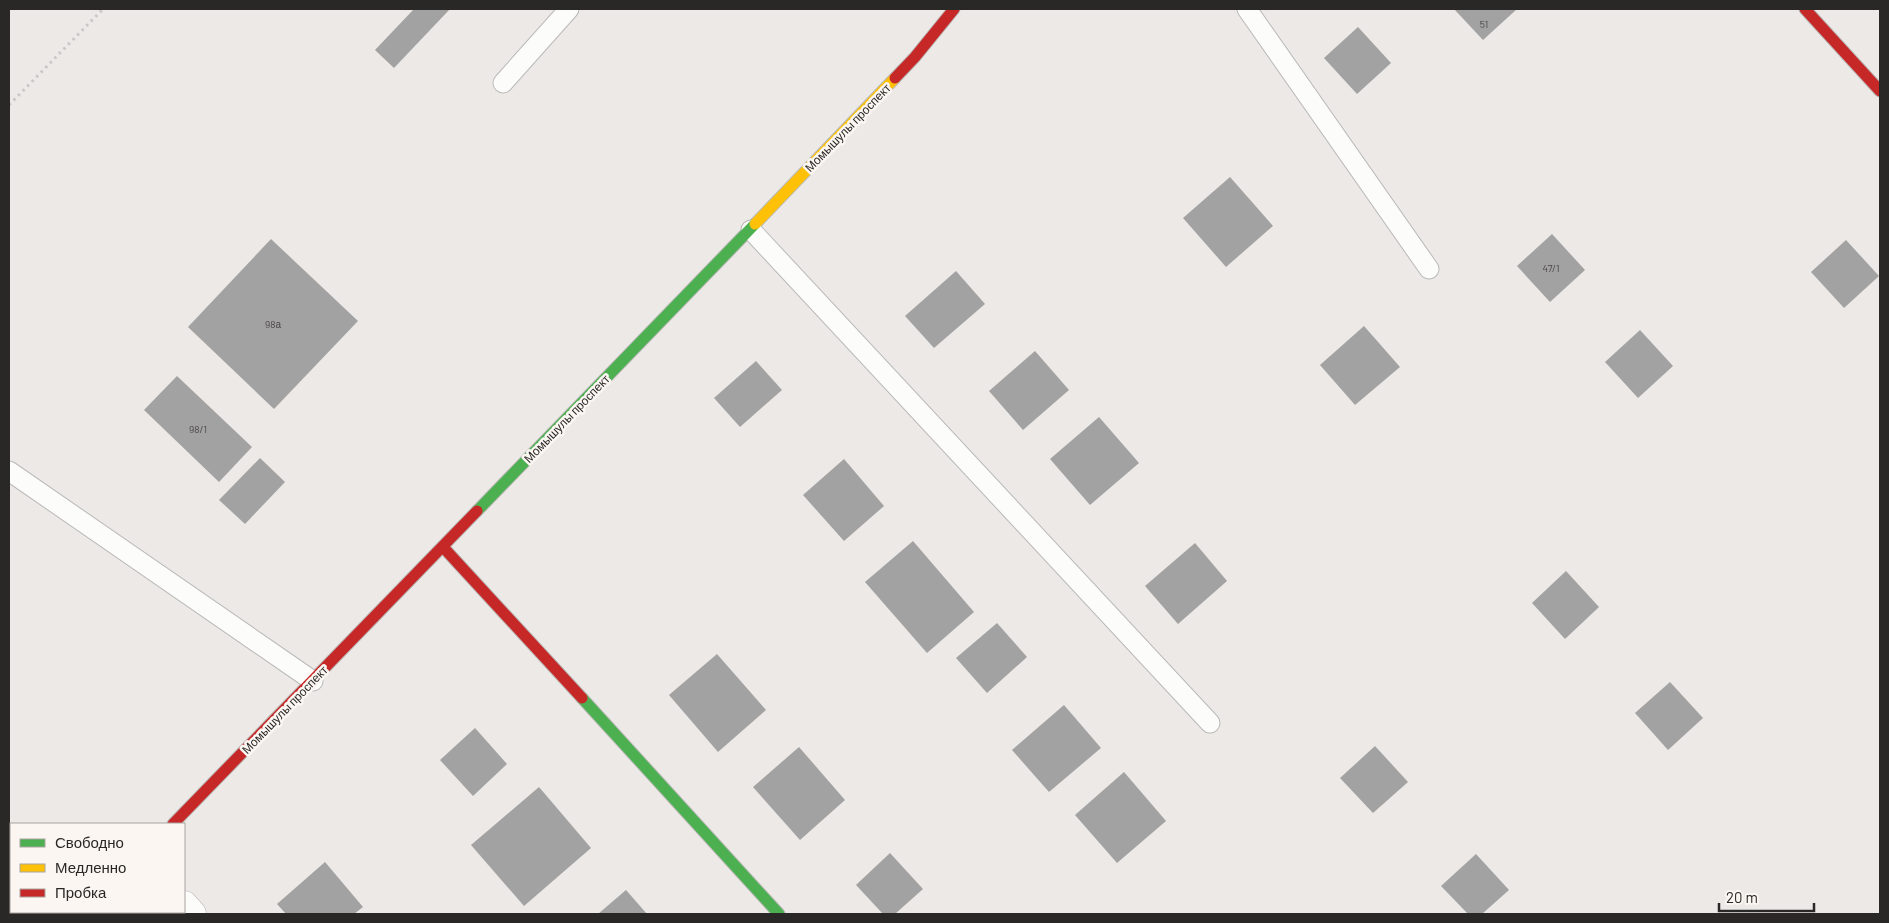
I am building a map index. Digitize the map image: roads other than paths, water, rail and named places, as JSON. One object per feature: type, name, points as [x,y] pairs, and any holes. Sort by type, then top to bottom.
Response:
[{"type":"street","name":"Момышулы проспект","points":[[174,823],[751,230],[915,57],[954,9]]},
{"type":"street","points":[[1805,9],[1880,91]]},
{"type":"street","points":[[443,547],[780,914]]},
{"type":"lane","points":[[503,83],[569,9]]},
{"type":"lane","points":[[1247,9],[1429,269]]},
{"type":"lane","points":[[751,230],[1210,723]]},
{"type":"lane","points":[[9,471],[313,681]]}]
